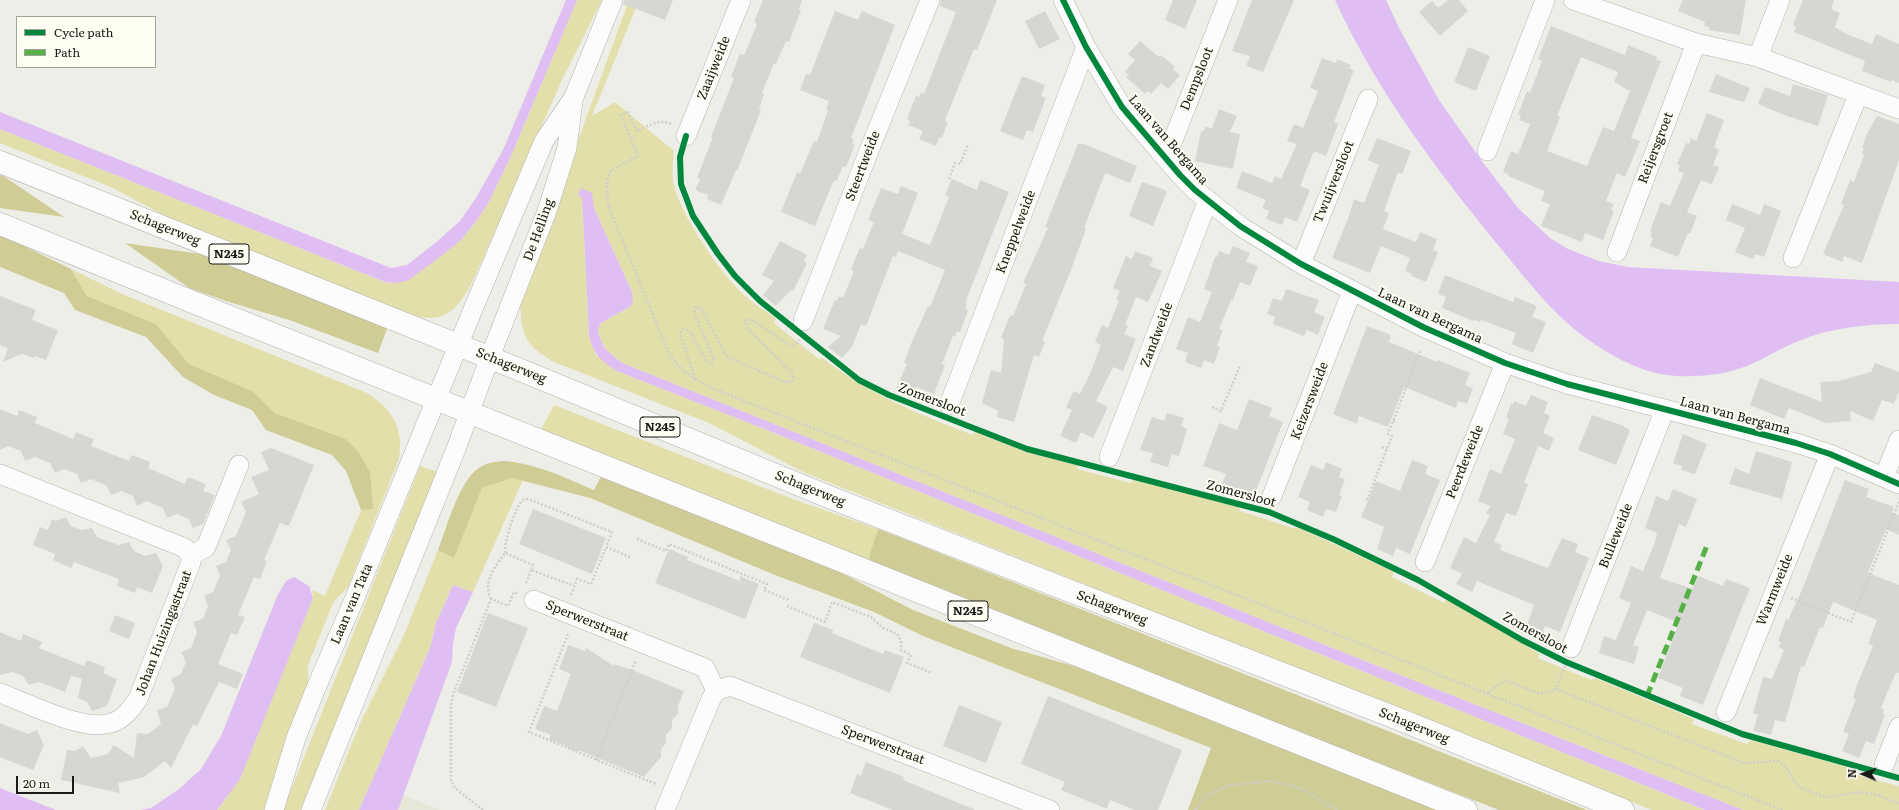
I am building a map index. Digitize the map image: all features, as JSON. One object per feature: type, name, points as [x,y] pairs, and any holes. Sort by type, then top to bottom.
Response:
[{"type":"main road","name":"Schagerweg","points":[[0,162],[459,345],[829,497],[1401,720],[1623,810]]},
{"type":"main road","name":"N245","points":[[0,224],[436,400],[1466,810]]},
{"type":"street","name":"De Helling","points":[[459,345],[544,141],[574,97],[613,0]]},
{"type":"street","name":"Zaaijweide","points":[[686,136],[741,0]]},
{"type":"street","name":"Steertweide","points":[[801,330],[870,148],[930,0]]},
{"type":"street","name":"Laan van Bergama","points":[[1062,0],[1086,47],[1122,107],[1166,158],[1195,190],[1240,226],[1301,264],[1423,327],[1504,363],[1567,384],[1777,438],[1830,454],[1892,480]]},
{"type":"street","name":"Dempsloot","points":[[1166,158],[1228,0]]},
{"type":"street","points":[[1487,151],[1545,0]]},
{"type":"street","points":[[1573,0],[1597,4],[1696,43],[1758,57],[1899,109]]},
{"type":"street","points":[[1758,57],[1780,0]]},
{"type":"street","name":"Reijersgroet","points":[[1617,252],[1696,43]]},
{"type":"street","name":"Kneppelweide","points":[[950,405],[1086,47]]},
{"type":"street","points":[[1793,258],[1858,95]]},
{"type":"street","name":"De Helling","points":[[470,413],[554,190],[567,148],[574,97]]},
{"type":"street","name":"Twuijversloot","points":[[1301,264],[1368,100]]},
{"type":"street","name":"Zandweide","points":[[1109,457],[1208,200]]},
{"type":"street","name":"Keizersweide","points":[[1272,496],[1352,291]]},
{"type":"street","name":"Laan van Tata","points":[[274,810],[296,738],[459,345]]},
{"type":"street","name":"Peerdeweide","points":[[1426,562],[1504,363]]},
{"type":"street","name":"Bulleweide","points":[[1567,659],[1665,409]]},
{"type":"street","points":[[311,810],[470,413]]},
{"type":"street","points":[[1892,480],[1899,440]]},
{"type":"street","name":"Warmweide","points":[[1726,712],[1830,454]]},
{"type":"street","name":"Johan Huizingastraat","points":[[191,556],[206,547],[239,465]]},
{"type":"street","name":"Johan Huizingastraat","points":[[0,474],[185,548],[191,556],[190,568],[138,700],[119,720],[104,725],[77,723],[0,693]]},
{"type":"street","name":"Sperwerstraat","points":[[534,600],[705,668],[716,691],[730,686],[737,688],[1050,810]]},
{"type":"street","points":[[665,810],[711,699],[716,691]]},
{"type":"street","points":[[1884,765],[1899,727]]},
{"type":"path","points":[[658,121],[637,131],[628,112],[621,115],[638,156],[614,168],[609,174],[607,180],[608,205],[668,352],[679,368],[695,379],[737,398],[1782,810]]},
{"type":"path","points":[[949,179],[955,163],[960,164],[968,145]]},
{"type":"path","points":[[695,379],[681,336],[683,329],[690,330],[707,362],[712,363],[714,359],[694,312],[696,307],[701,308],[727,357],[788,382],[793,380],[793,374],[746,326],[745,321],[748,318],[752,320],[791,345],[797,344],[801,330]]},
{"type":"path","points":[[801,330],[809,341]]},
{"type":"path","points":[[1367,500],[1392,436],[1388,434],[1392,421],[1421,349]]},
{"type":"path","points":[[1212,407],[1221,411],[1240,366]]},
{"type":"path","points":[[1392,421],[1397,423]]},
{"type":"path","points":[[1382,447],[1387,449]]},
{"type":"path","points":[[534,600],[514,592],[508,606],[491,599],[488,593],[489,581],[496,565],[505,553],[506,544],[521,501],[528,498],[612,532],[591,584],[577,579],[574,586],[570,614],[529,732],[673,791]]},
{"type":"path","points":[[1774,592],[1851,622],[1899,502]]},
{"type":"path","points":[[637,539],[666,550],[669,544],[767,584],[764,590],[789,600]]},
{"type":"path","points":[[606,547],[630,557]]},
{"type":"path","points":[[505,553],[533,565],[531,570],[574,586]]},
{"type":"path","points":[[483,810],[455,788],[451,781],[450,704],[491,599]]},
{"type":"path","points":[[787,606],[825,622],[832,602],[871,616],[883,628],[897,634],[900,641],[901,650],[911,655],[907,663],[932,673]]},
{"type":"path","points":[[596,760],[643,643]]},
{"type":"path","points":[[1556,689],[1567,659]]},
{"type":"path","points":[[1488,693],[1504,680],[1541,694],[1556,689],[1744,763],[1778,761],[1786,767],[1792,778],[1801,788],[1819,795],[1827,797],[1861,792],[1878,795],[1899,804]]},
{"type":"path","points":[[1195,810],[1207,795],[1231,785],[1274,781],[1300,789],[1337,810]]},
{"type":"shaded area","points":[[566,0],[577,0],[511,156],[489,202],[461,240],[409,280],[397,283],[385,282],[0,129],[0,112],[391,268],[407,265],[460,221],[476,198],[503,150]]},
{"type":"shaded area","points":[[577,0],[602,0],[562,80],[471,285],[460,302],[454,308],[442,316],[434,318],[414,316],[167,217],[111,187],[0,143],[0,129],[385,282],[397,283],[461,240],[489,202],[511,156]]},
{"type":"shaded area","points":[[629,0],[639,0],[592,116],[615,102],[674,151],[673,181],[677,194],[692,225],[713,258],[734,285],[744,295],[776,319],[774,323],[819,359],[822,358],[876,393],[894,402],[973,435],[974,432],[1026,452],[1078,465],[1077,469],[1131,483],[1133,480],[1239,507],[1240,511],[1293,528],[1297,527],[1394,572],[1392,577],[1444,603],[1447,599],[1540,654],[1538,658],[1591,680],[1595,678],[1694,719],[1692,724],[1747,744],[1751,740],[1857,770],[1856,775],[1899,786],[1899,810],[1743,810],[1390,671],[622,363],[605,349],[599,336],[598,329],[601,323],[631,306],[632,292],[592,202],[581,188],[578,196],[582,197],[589,336],[596,355],[617,371],[777,434],[1705,810],[1652,810],[805,473],[709,423],[554,362],[544,356],[530,344],[523,330],[520,300]]},
{"type":"shaded area","points":[[1335,0],[1386,0],[1399,28],[1439,100],[1484,164],[1518,208],[1550,238],[1568,249],[1599,261],[1628,267],[1899,282],[1899,324],[1861,326],[1823,333],[1792,344],[1744,367],[1728,372],[1702,376],[1666,375],[1643,369],[1612,355],[1579,333],[1542,298],[1452,187],[1388,97],[1369,66]]},
{"type":"shaded area","points":[[0,175],[5,177],[64,217],[0,208]]},
{"type":"shaded area","points":[[581,188],[592,193],[594,208],[632,292],[633,302],[631,306],[601,323],[598,329],[599,336],[605,349],[622,363],[1390,671],[1743,810],[1705,810],[777,434],[617,371],[606,364],[599,357],[589,336],[582,197],[578,196]]},
{"type":"shaded area","points":[[0,236],[71,269],[87,296],[156,324],[189,364],[252,391],[275,413],[346,439],[359,453],[370,472],[373,509],[361,510],[346,471],[332,455],[266,430],[252,410],[214,395],[183,377],[146,337],[75,310],[64,293],[0,267]]},
{"type":"shaded area","points":[[125,243],[200,254],[388,326],[378,353],[289,320],[189,288]]},
{"type":"shaded area","points":[[71,269],[120,293],[367,393],[384,406],[395,421],[398,429],[400,438],[399,459],[348,587],[334,601],[308,665],[308,688],[270,810],[217,810],[226,799],[313,598],[312,590],[325,596],[361,510],[373,508],[346,439],[275,413],[252,391],[189,364],[156,324],[87,296]]},
{"type":"shaded area","points":[[554,405],[790,498],[878,529],[870,553],[869,562],[541,430]]},
{"type":"shaded area","points":[[503,461],[515,462],[539,468],[594,490],[601,476],[830,567],[913,610],[1011,648],[1084,669],[1437,810],[1188,810],[1211,748],[923,636],[874,612],[775,575],[590,498],[512,478],[482,488],[454,558],[438,550],[455,504],[467,481],[474,472],[482,466]]},
{"type":"shaded area","points":[[420,466],[438,472],[301,810],[283,810]]},
{"type":"shaded area","points":[[512,478],[523,480],[473,592],[453,585],[436,623],[430,648],[359,810],[325,810],[361,721],[403,637],[438,550],[454,557],[482,488]]},
{"type":"shaded area","points":[[878,529],[1587,810],[1499,810],[1203,695],[869,562],[870,553]]},
{"type":"shaded area","points":[[294,577],[309,586],[313,598],[240,779],[217,810],[140,810],[151,808],[179,789],[201,769],[221,736],[278,594],[286,581]]},
{"type":"shaded area","points":[[453,585],[473,592],[456,628],[452,662],[398,810],[359,810],[430,648],[436,623]]},
{"type":"shaded area","points":[[0,788],[56,810],[0,810]]},
{"type":"shaded area","points":[[403,795],[440,810],[398,810]]},
{"type":"building","points":[[624,0],[673,0],[665,20],[623,4]]},
{"type":"building","points":[[763,0],[802,0],[799,9],[801,10],[789,42],[786,41],[776,64],[774,63],[762,93],[764,94],[759,109],[761,110],[737,171],[736,170],[721,205],[707,199],[708,195],[695,190],[700,179],[697,178],[734,78],[731,77],[740,54],[744,55],[746,51],[757,24],[754,22]]},
{"type":"building","points":[[941,0],[997,0],[977,50],[974,49],[945,120],[948,122],[942,138],[940,137],[936,146],[919,139],[923,131],[908,125],[910,121],[907,119],[916,96],[919,97],[921,93],[924,94],[956,12],[940,6]]},
{"type":"building","points":[[1173,0],[1197,0],[1185,29],[1165,20]]},
{"type":"building","points":[[1252,0],[1294,0],[1263,72],[1246,66],[1250,56],[1232,51]]},
{"type":"building","points":[[1448,0],[1459,0],[1468,11],[1440,36],[1419,12],[1432,1],[1438,8]]},
{"type":"building","points":[[1683,0],[1746,0],[1740,35],[1709,30],[1709,27],[1704,26],[1705,22],[1678,11]]},
{"type":"building","points":[[1803,0],[1834,0],[1831,9],[1840,13],[1835,27],[1846,34],[1872,44],[1876,34],[1899,44],[1899,83],[1892,80],[1891,82],[1862,71],[1865,61],[1794,32],[1796,27],[1793,25]]},
{"type":"building","points":[[835,11],[858,20],[862,11],[895,25],[851,138],[854,139],[852,144],[855,145],[846,167],[843,166],[837,180],[833,182],[815,226],[781,212],[797,172],[800,174],[814,141],[817,142],[828,111],[826,110],[829,101],[800,90],[806,74],[810,75]]},
{"type":"building","points":[[1045,11],[1060,39],[1039,49],[1025,21]]},
{"type":"building","points":[[1551,26],[1625,55],[1628,45],[1657,57],[1656,60],[1661,61],[1631,138],[1640,141],[1625,177],[1617,173],[1606,201],[1614,204],[1611,210],[1614,211],[1603,240],[1585,233],[1582,242],[1541,226],[1550,204],[1541,201],[1545,191],[1508,176],[1509,174],[1503,172],[1511,151],[1518,154],[1530,124],[1519,120],[1521,116],[1518,114],[1527,91],[1530,93],[1542,61],[1538,59]],"holes":[[[1581,57],[1618,72],[1614,82],[1630,91],[1614,131],[1603,127],[1587,166],[1547,151],[1560,117],[1557,116]]]},
{"type":"building","points":[[1140,41],[1159,57],[1161,55],[1175,67],[1173,69],[1180,75],[1168,89],[1161,83],[1151,94],[1147,91],[1145,94],[1126,77],[1129,75],[1125,72],[1135,60],[1128,54]]},
{"type":"building","points":[[1468,47],[1490,56],[1476,91],[1454,82]]},
{"type":"building","points":[[1322,58],[1336,63],[1337,59],[1351,65],[1349,68],[1354,70],[1334,122],[1338,124],[1326,156],[1314,151],[1300,186],[1310,190],[1297,222],[1285,217],[1282,225],[1266,219],[1269,211],[1262,208],[1266,200],[1236,188],[1242,171],[1272,183],[1275,176],[1281,179],[1297,144],[1287,141],[1294,124],[1303,128],[1318,91],[1310,88]]},
{"type":"building","points":[[1716,74],[1750,88],[1744,102],[1709,92]]},
{"type":"building","points":[[1022,76],[1045,85],[1041,96],[1046,98],[1033,132],[1027,130],[1023,140],[1000,131]]},
{"type":"building","points":[[1793,84],[1828,95],[1818,126],[1784,115],[1758,104],[1765,87],[1790,96]]},
{"type":"building","points":[[1219,109],[1237,116],[1230,132],[1240,134],[1233,169],[1195,161],[1201,131],[1204,131],[1205,127],[1212,128]]},
{"type":"building","points":[[1707,113],[1724,120],[1714,147],[1719,150],[1713,165],[1719,167],[1712,184],[1701,180],[1687,212],[1697,216],[1690,234],[1688,233],[1678,257],[1650,246],[1653,238],[1650,237],[1652,232],[1650,231],[1661,202],[1670,206],[1684,173],[1678,171],[1680,165],[1677,164],[1686,143],[1689,144],[1691,138],[1696,141]]},
{"type":"building","points":[[1877,116],[1899,124],[1899,160],[1862,263],[1844,256],[1842,262],[1823,254],[1844,205],[1841,204],[1850,180],[1854,182],[1864,155],[1862,154],[1864,149],[1862,148],[1867,134]]},
{"type":"building","points":[[1377,138],[1411,151],[1402,174],[1398,172],[1384,211],[1389,213],[1383,229],[1416,242],[1420,232],[1437,239],[1433,250],[1438,252],[1426,282],[1411,276],[1412,274],[1405,271],[1410,258],[1381,246],[1370,273],[1332,258],[1349,216],[1354,199],[1364,203],[1379,165],[1368,160]]},
{"type":"building","points":[[1078,144],[1084,144],[1137,166],[1130,183],[1105,173],[1084,228],[1086,229],[1071,270],[1042,341],[1045,342],[1039,357],[1034,355],[1014,422],[997,417],[998,411],[982,403],[991,370],[1001,373],[1004,339],[1001,338],[1010,315],[1013,316],[1026,284],[1023,283],[1048,228],[1045,227]]},
{"type":"building","points":[[952,179],[977,190],[980,180],[1009,192],[965,303],[967,304],[965,309],[968,311],[960,332],[957,331],[955,336],[953,336],[942,364],[945,365],[934,394],[916,387],[913,395],[896,389],[907,364],[904,363],[911,344],[928,306],[930,307],[945,270],[898,251],[896,257],[893,256],[866,326],[861,324],[852,347],[842,358],[828,347],[841,336],[823,329],[835,300],[837,301],[839,296],[843,298],[854,271],[851,270],[855,259],[860,248],[863,249],[874,222],[868,220],[881,188],[898,194],[901,186],[918,193],[902,234],[930,245],[949,197],[945,195]]},
{"type":"building","points":[[1142,182],[1167,191],[1153,226],[1129,216]]},
{"type":"building","points":[[1732,204],[1760,215],[1764,204],[1781,211],[1764,257],[1755,254],[1753,259],[1735,252],[1745,228],[1726,220]]},
{"type":"building","points":[[780,241],[807,255],[804,261],[807,263],[793,291],[791,290],[776,306],[763,295],[774,281],[762,275]]},
{"type":"building","points":[[1233,246],[1250,253],[1246,262],[1258,266],[1250,286],[1240,282],[1233,300],[1231,300],[1219,329],[1223,330],[1217,346],[1220,347],[1214,364],[1204,360],[1201,368],[1185,362],[1188,353],[1176,349],[1188,317],[1200,322],[1212,292],[1204,289],[1215,257],[1217,257],[1219,251],[1229,255]]},
{"type":"building","points":[[1135,251],[1153,258],[1150,266],[1162,271],[1148,302],[1136,297],[1125,325],[1128,326],[1124,334],[1136,339],[1123,371],[1113,367],[1096,401],[1108,407],[1093,438],[1081,432],[1076,443],[1060,436],[1072,410],[1066,407],[1074,391],[1080,394],[1090,374],[1101,345],[1095,342],[1102,325],[1108,328],[1119,300],[1116,299],[1120,291],[1113,288],[1126,256],[1132,259]]},
{"type":"building","points":[[1445,275],[1513,302],[1515,297],[1537,306],[1532,317],[1546,322],[1533,353],[1512,344],[1516,333],[1481,320],[1480,322],[1473,321],[1442,308],[1446,297],[1438,294]]},
{"type":"building","points":[[1286,289],[1319,300],[1314,312],[1325,317],[1318,335],[1307,330],[1304,336],[1273,324],[1275,317],[1267,314],[1273,298],[1282,301]]},
{"type":"building","points":[[0,296],[36,310],[32,320],[58,330],[46,360],[35,356],[34,358],[22,354],[3,362],[8,348],[0,345]]},
{"type":"building","points":[[1367,326],[1391,335],[1389,342],[1437,362],[1438,360],[1470,373],[1465,385],[1473,388],[1467,404],[1458,401],[1456,408],[1404,387],[1388,427],[1359,416],[1357,424],[1333,414]]},
{"type":"building","points":[[1875,363],[1899,372],[1899,391],[1894,404],[1882,400],[1873,421],[1850,411],[1851,421],[1826,423],[1789,408],[1784,419],[1750,405],[1760,378],[1822,402],[1820,382],[1839,381],[1871,372]]},
{"type":"building","points":[[1531,395],[1548,402],[1544,413],[1550,416],[1543,433],[1554,438],[1549,451],[1538,446],[1524,483],[1528,484],[1516,516],[1506,513],[1494,542],[1502,545],[1500,550],[1548,568],[1562,538],[1578,544],[1575,552],[1589,558],[1560,632],[1545,626],[1542,634],[1526,628],[1534,605],[1477,581],[1472,592],[1456,584],[1462,574],[1450,568],[1464,537],[1476,543],[1490,515],[1486,514],[1490,506],[1478,501],[1490,469],[1501,474],[1515,439],[1503,434],[1509,419],[1506,417],[1511,404],[1513,404],[1514,401],[1526,406]]},
{"type":"building","points":[[1249,399],[1272,408],[1269,416],[1283,422],[1254,496],[1222,483],[1226,474],[1203,466],[1219,423],[1237,430]]},
{"type":"building","points":[[0,409],[17,416],[19,410],[37,417],[35,423],[73,439],[76,432],[94,439],[91,446],[129,461],[132,455],[150,462],[148,468],[185,484],[188,477],[206,484],[203,491],[215,495],[203,524],[193,528],[189,519],[177,514],[167,518],[163,508],[147,501],[137,506],[133,496],[121,491],[111,495],[107,486],[91,479],[81,483],[77,474],[64,469],[55,473],[50,463],[35,457],[25,461],[21,451],[8,446],[0,450]]},
{"type":"building","points":[[1167,413],[1184,418],[1181,426],[1187,429],[1179,456],[1172,454],[1168,467],[1150,462],[1153,453],[1140,450],[1152,417],[1164,421]]},
{"type":"building","points":[[1592,415],[1624,426],[1630,430],[1616,465],[1578,450]]},
{"type":"building","points":[[1683,434],[1707,444],[1695,474],[1681,470],[1682,466],[1673,463]]},
{"type":"building","points":[[271,448],[314,465],[289,526],[280,523],[264,560],[267,561],[260,579],[254,577],[238,615],[245,617],[237,635],[231,633],[218,664],[243,674],[237,689],[219,682],[197,726],[193,724],[171,768],[165,761],[144,777],[118,783],[120,793],[61,780],[67,750],[75,751],[83,746],[91,758],[108,754],[114,745],[134,758],[137,733],[148,734],[161,724],[157,710],[167,707],[175,688],[171,679],[181,674],[186,662],[181,652],[191,648],[197,632],[193,622],[203,619],[208,606],[204,596],[213,592],[220,576],[216,566],[226,562],[231,550],[226,540],[236,536],[246,512],[241,502],[259,494],[251,477],[269,470],[261,452]]},
{"type":"building","points":[[1756,451],[1792,462],[1782,499],[1729,484],[1735,468],[1749,474]]},
{"type":"building","points":[[1412,460],[1428,466],[1425,474],[1440,480],[1410,554],[1396,548],[1393,556],[1377,549],[1384,527],[1361,517],[1376,481],[1400,491]]},
{"type":"building","points":[[1326,462],[1342,469],[1339,477],[1345,479],[1339,495],[1342,496],[1336,512],[1326,509],[1323,517],[1307,510],[1310,502],[1298,497],[1311,465],[1323,470]]},
{"type":"building","points":[[1845,480],[1869,489],[1866,497],[1894,507],[1892,512],[1899,515],[1899,535],[1886,529],[1868,573],[1899,585],[1899,673],[1896,672],[1881,708],[1884,709],[1883,714],[1885,715],[1874,744],[1866,741],[1859,758],[1842,751],[1849,734],[1843,732],[1856,699],[1853,698],[1857,685],[1873,646],[1868,644],[1877,620],[1833,602],[1823,628],[1820,627],[1804,667],[1801,666],[1785,722],[1775,720],[1771,735],[1753,731],[1758,715],[1753,713],[1763,677],[1772,679],[1784,650],[1779,647],[1781,642],[1778,641],[1786,619],[1788,620],[1802,590]]},
{"type":"building","points":[[1673,489],[1697,499],[1686,527],[1679,524],[1660,578],[1693,589],[1698,576],[1723,586],[1726,579],[1750,588],[1703,705],[1680,696],[1683,688],[1658,678],[1679,623],[1647,610],[1633,645],[1639,647],[1634,664],[1599,653],[1604,636],[1616,640],[1631,603],[1619,598],[1631,566],[1643,571],[1655,542],[1657,533],[1645,528],[1656,496],[1668,501]]},
{"type":"building","points":[[533,509],[606,538],[592,574],[519,544]]},
{"type":"building","points":[[66,517],[71,526],[82,530],[92,528],[97,537],[118,545],[129,542],[134,551],[145,556],[156,553],[163,566],[152,593],[137,587],[135,593],[117,586],[119,579],[74,562],[71,568],[53,560],[55,554],[33,545],[40,527],[48,530],[52,519],[56,521]]},
{"type":"building","points":[[669,549],[688,557],[687,560],[740,581],[740,576],[759,584],[745,619],[655,583]]},
{"type":"building","points":[[488,613],[528,628],[496,707],[457,692]]},
{"type":"building","points":[[115,615],[135,623],[129,639],[109,631]]},
{"type":"building","points":[[814,623],[833,630],[832,633],[883,654],[885,650],[904,657],[890,693],[800,657]]},
{"type":"building","points":[[0,632],[21,641],[23,634],[42,642],[39,648],[84,666],[87,660],[105,667],[103,673],[117,679],[107,706],[92,711],[87,702],[78,698],[82,679],[71,676],[65,692],[39,682],[29,685],[23,676],[13,672],[0,675]]},
{"type":"building","points":[[568,645],[585,651],[586,648],[614,666],[614,664],[632,670],[684,691],[678,706],[678,714],[672,720],[672,728],[666,735],[666,743],[661,749],[661,757],[644,777],[581,751],[573,751],[565,745],[549,740],[551,735],[535,729],[544,706],[557,711],[571,674],[559,669]]},
{"type":"building","points":[[1048,696],[1182,750],[1158,810],[1135,810],[1110,800],[1107,809],[1061,790],[1065,782],[1021,764]]},
{"type":"building","points":[[959,705],[1002,722],[986,763],[943,746]]},
{"type":"building","points":[[0,723],[28,734],[37,730],[44,745],[33,770],[0,757]]},
{"type":"building","points":[[866,762],[904,777],[903,780],[976,810],[893,810],[850,793],[857,774],[861,776]]},
{"type":"marked path","points":[[1647,696],[1708,543]]},
{"type":"cycle path","points":[[1063,0],[1086,47],[1122,107],[1180,175],[1195,190],[1240,226],[1301,264],[1423,327],[1505,363],[1567,384],[1796,443],[1830,454],[1899,484]]},
{"type":"cycle path","name":"Zomersloot","points":[[686,136],[680,157],[681,184],[693,216],[718,254],[735,276],[760,301],[859,380],[889,395],[1027,449],[1269,512],[1333,539],[1418,580],[1522,640],[1566,662],[1742,734],[1899,778]]}]
